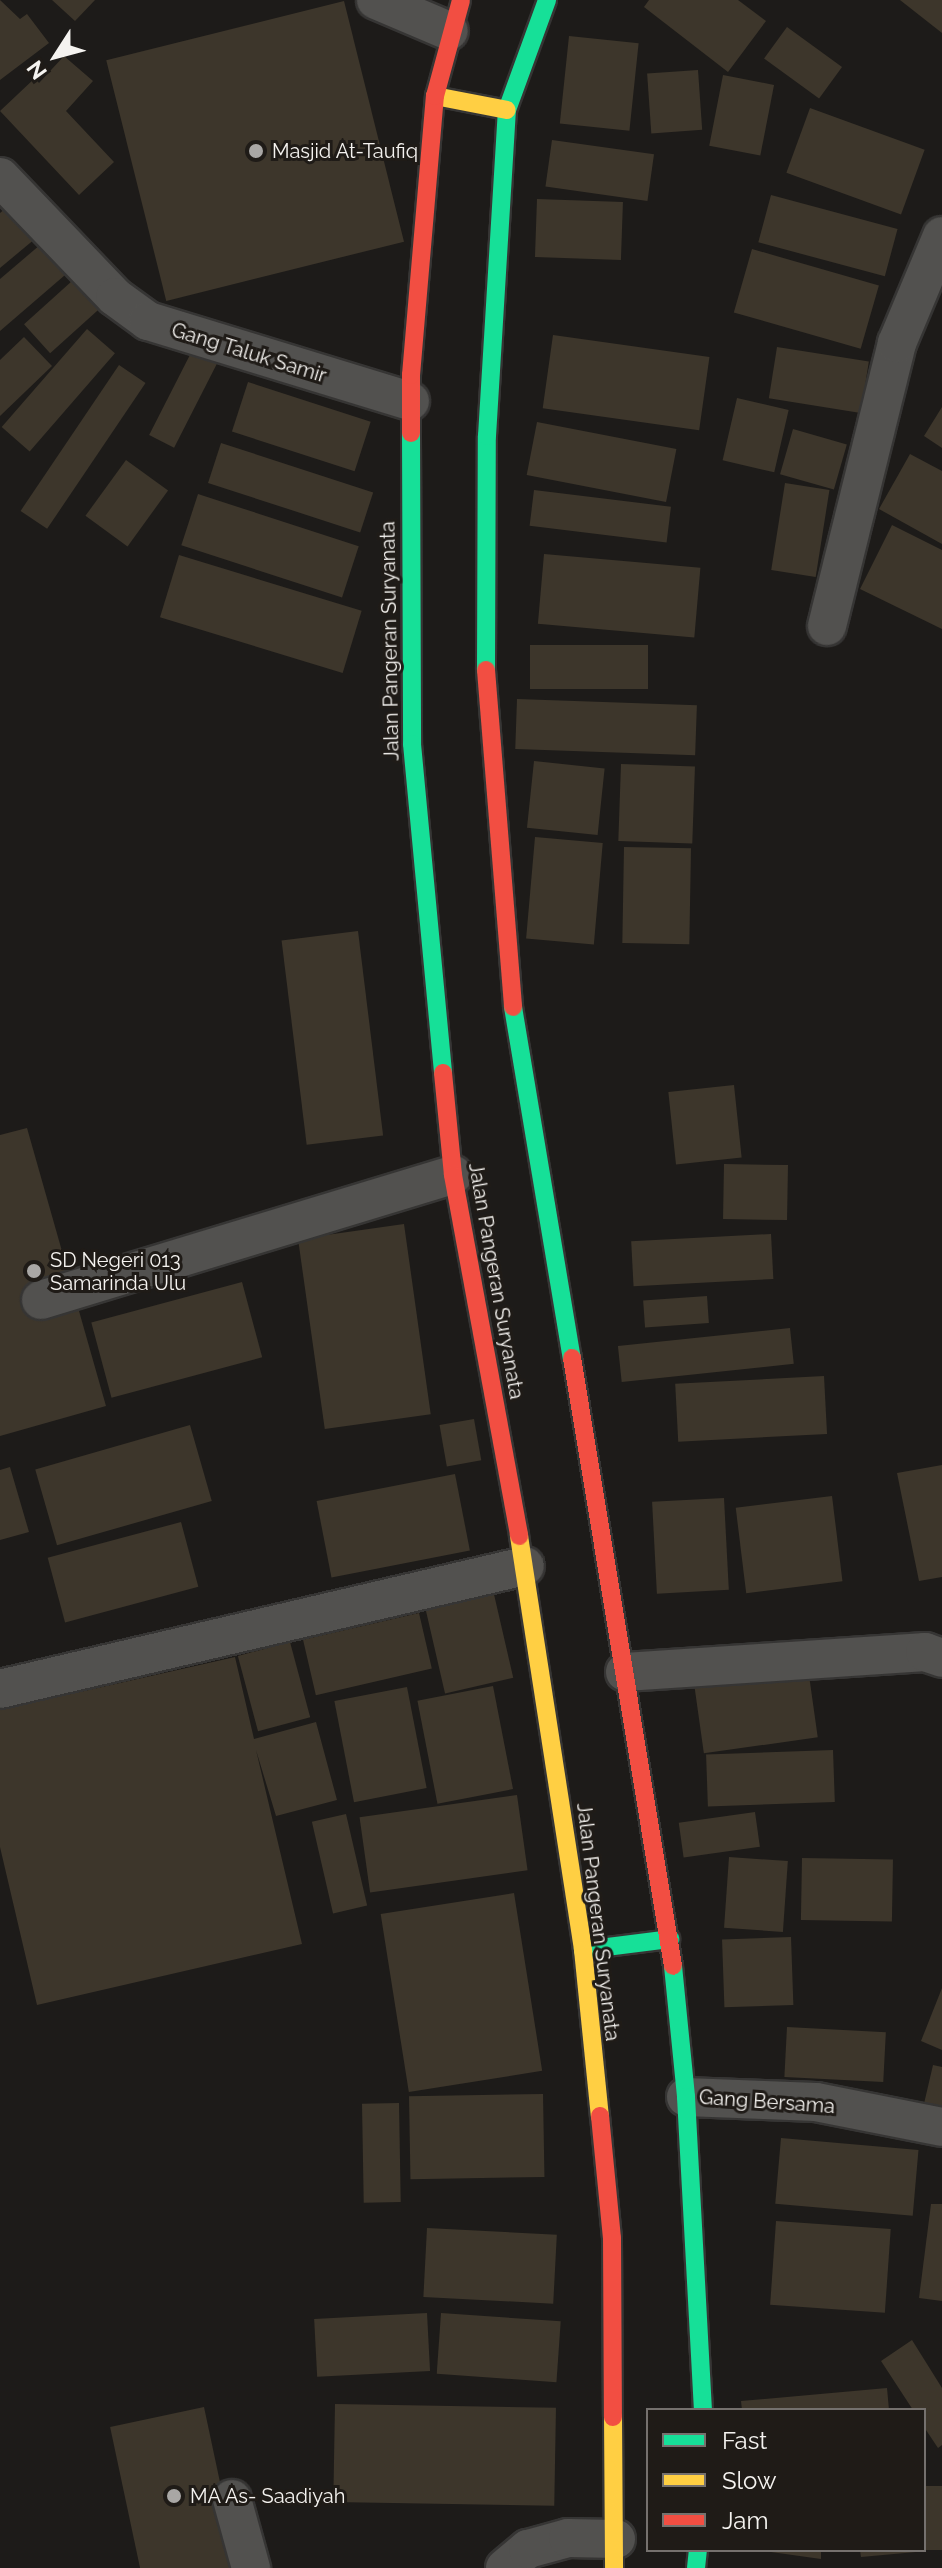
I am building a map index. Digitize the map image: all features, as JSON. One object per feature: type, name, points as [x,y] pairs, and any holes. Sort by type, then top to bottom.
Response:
[{"type":"main road","points":[[547,0],[507,110],[487,436],[486,708],[513,1012],[670,1939],[686,2097],[703,2408]]},
{"type":"main road","name":"Jalan Pangeran Suryanata","points":[[455,15],[435,96],[410,401],[412,744],[453,1175],[525,1566],[583,1950],[612,2238],[615,2554]]},
{"type":"main road","points":[[435,96],[507,110]]},
{"type":"main road","points":[[583,1950],[670,1939]]},
{"type":"street","points":[[376,0],[455,15]]},
{"type":"street","name":"Gang Taluk Samir","points":[[0,177],[115,297],[148,321],[410,401]]},
{"type":"street","points":[[827,626],[897,343],[942,236]]},
{"type":"street","points":[[41,1300],[453,1175]]},
{"type":"street","points":[[0,1689],[525,1566]]},
{"type":"street","points":[[625,1672],[925,1652],[942,1658]]},
{"type":"street","name":"Gang Bersama","points":[[686,2097],[816,2102],[942,2127]]},
{"type":"street","points":[[232,2499],[251,2568]]},
{"type":"street","points":[[505,2568],[528,2549],[568,2538],[615,2554]]},
{"type":"building","points":[[0,0],[20,19],[27,14],[49,43],[0,80]]},
{"type":"building","points":[[52,0],[95,0],[75,21]]},
{"type":"building","points":[[649,0],[738,0],[766,21],[728,72],[644,7]]},
{"type":"building","points":[[900,0],[942,0],[942,33]]},
{"type":"building","name":"Masjid At-Taufiq","points":[[344,1],[404,242],[166,301],[106,60]]},
{"type":"building","points":[[787,27],[842,67],[819,99],[764,59]]},
{"type":"building","points":[[569,36],[639,43],[629,131],[560,124]]},
{"type":"building","points":[[64,56],[93,81],[66,111],[114,162],[79,195],[0,111],[35,78],[39,83]]},
{"type":"building","points":[[698,70],[702,130],[651,133],[647,74]]},
{"type":"building","points":[[723,75],[774,85],[760,156],[709,146]]},
{"type":"building","points":[[810,108],[925,150],[901,215],[786,173]]},
{"type":"building","points":[[552,140],[654,154],[647,201],[545,187]]},
{"type":"building","points":[[771,195],[898,229],[885,276],[758,242]]},
{"type":"building","points":[[537,199],[623,202],[621,260],[535,257]]},
{"type":"building","points":[[14,201],[42,233],[0,268],[0,213]]},
{"type":"building","points":[[47,239],[72,269],[0,331],[0,279]]},
{"type":"building","points":[[752,249],[879,285],[861,349],[734,312]]},
{"type":"building","points":[[82,272],[108,301],[50,353],[24,324]]},
{"type":"building","points":[[87,329],[115,353],[30,451],[2,427]]},
{"type":"building","points":[[553,335],[709,357],[699,430],[543,408]]},
{"type":"building","points":[[24,337],[52,366],[0,416],[0,360]]},
{"type":"building","points":[[195,345],[220,358],[174,448],[149,435]]},
{"type":"building","points":[[777,347],[869,362],[861,413],[769,398]]},
{"type":"building","points":[[119,365],[146,383],[47,529],[21,511]]},
{"type":"building","points":[[248,382],[371,422],[355,471],[232,431]]},
{"type":"building","points":[[737,398],[789,410],[774,472],[723,460]]},
{"type":"building","points":[[942,407],[942,448],[924,436]]},
{"type":"building","points":[[537,422],[676,449],[666,502],[527,475]]},
{"type":"building","points":[[793,429],[847,444],[834,490],[780,474]]},
{"type":"building","points":[[221,443],[373,492],[360,532],[208,483]]},
{"type":"building","points":[[910,454],[942,471],[942,544],[879,509]]},
{"type":"building","points":[[126,460],[168,491],[128,546],[85,516]]},
{"type":"building","points":[[785,483],[829,490],[816,577],[771,570]]},
{"type":"building","points":[[534,490],[671,507],[667,543],[530,526]]},
{"type":"building","points":[[198,494],[359,546],[342,598],[181,545]]},
{"type":"building","points":[[892,525],[942,550],[942,629],[860,589]]},
{"type":"building","points":[[544,554],[700,568],[694,637],[538,624]]},
{"type":"building","points":[[179,555],[362,611],[343,673],[160,617]]},
{"type":"building","points":[[530,645],[648,645],[648,689],[530,689]]},
{"type":"building","points":[[517,699],[697,705],[695,755],[515,749]]},
{"type":"building","points":[[534,761],[605,768],[598,835],[527,828]]},
{"type":"building","points":[[621,764],[695,767],[692,844],[618,841]]},
{"type":"building","points":[[535,837],[603,843],[594,945],[526,939]]},
{"type":"building","points":[[624,847],[691,848],[689,944],[622,943]]},
{"type":"building","points":[[358,931],[383,1135],[307,1145],[282,940]]},
{"type":"building","points":[[734,1085],[742,1158],[676,1164],[668,1092]]},
{"type":"building","name":"SD Negeri 013 Samarinda Ulu","points":[[27,1128],[106,1406],[0,1436],[0,1135]]},
{"type":"building","points":[[724,1164],[788,1165],[787,1220],[723,1219]]},
{"type":"building","points":[[404,1224],[431,1414],[325,1429],[298,1239]]},
{"type":"building","points":[[771,1234],[773,1279],[634,1286],[631,1241]]},
{"type":"building","points":[[242,1282],[262,1357],[112,1398],[91,1322]]},
{"type":"building","points":[[707,1296],[709,1323],[645,1327],[643,1300]]},
{"type":"building","points":[[790,1328],[794,1364],[622,1382],[618,1346]]},
{"type":"building","points":[[824,1376],[827,1434],[678,1442],[675,1384]]},
{"type":"building","points":[[474,1419],[481,1460],[447,1466],[440,1425]]},
{"type":"building","points":[[190,1425],[212,1501],[57,1545],[35,1469]]},
{"type":"building","points":[[942,1465],[942,1577],[919,1581],[897,1473]]},
{"type":"building","points":[[10,1467],[29,1532],[0,1540],[0,1470]]},
{"type":"building","points":[[455,1474],[470,1551],[331,1577],[317,1501]]},
{"type":"building","points":[[832,1496],[842,1581],[746,1593],[736,1508]]},
{"type":"building","points":[[724,1498],[729,1590],[657,1594],[652,1502]]},
{"type":"building","points":[[181,1522],[198,1587],[65,1622],[48,1558]]},
{"type":"building","points":[[493,1590],[513,1678],[445,1693],[425,1606]]},
{"type":"building","points":[[419,1613],[432,1669],[316,1695],[303,1640]]},
{"type":"building","points":[[290,1642],[310,1717],[258,1731],[238,1656]]},
{"type":"building","points":[[235,1657],[254,1739],[316,1722],[337,1800],[276,1816],[256,1750],[302,1944],[37,2005],[0,1847],[0,1710]]},
{"type":"building","points":[[808,1668],[818,1737],[704,1753],[694,1684]]},
{"type":"building","points":[[493,1686],[513,1789],[437,1804],[417,1701]]},
{"type":"building","points":[[407,1687],[427,1788],[354,1802],[334,1701]]},
{"type":"building","points":[[833,1750],[835,1802],[708,1806],[706,1754]]},
{"type":"building","points":[[517,1795],[528,1870],[370,1892],[360,1817]]},
{"type":"building","points":[[755,1812],[760,1847],[684,1857],[679,1823]]},
{"type":"building","points":[[346,1814],[367,1906],[333,1913],[312,1822]]},
{"type":"building","points":[[729,1857],[788,1861],[783,1932],[724,1928]]},
{"type":"building","points":[[802,1858],[893,1860],[892,1922],[801,1920]]},
{"type":"building","points":[[514,1893],[542,2071],[409,2092],[381,1914]]},
{"type":"building","points":[[791,1937],[793,2005],[724,2007],[722,1939]]},
{"type":"building","points":[[942,1988],[942,2050],[921,2041]]},
{"type":"building","points":[[787,2027],[886,2032],[883,2082],[784,2077]]},
{"type":"building","points":[[933,2065],[942,2067],[942,2112],[923,2108]]},
{"type":"building","points":[[543,2094],[544,2177],[410,2179],[409,2096]]},
{"type":"building","points":[[399,2103],[401,2202],[364,2203],[362,2104]]},
{"type":"building","points":[[781,2138],[918,2150],[913,2216],[775,2204]]},
{"type":"building","points":[[931,2204],[942,2204],[942,2301],[919,2298]]},
{"type":"building","points":[[776,2221],[891,2229],[885,2313],[770,2305]]},
{"type":"building","points":[[427,2228],[557,2235],[553,2304],[423,2297]]},
{"type":"building","points":[[427,2313],[430,2371],[317,2377],[314,2319]]},
{"type":"building","points":[[441,2313],[561,2321],[556,2382],[437,2374]]},
{"type":"building","points":[[912,2340],[942,2388],[942,2445],[938,2448],[926,2430],[926,2408],[912,2408],[881,2361]]},
{"type":"building","points":[[887,2388],[889,2408],[742,2408],[741,2401]]},
{"type":"building","points":[[335,2404],[556,2408],[554,2506],[333,2502]]},
{"type":"building","name":"MA As- Saadiyah","points":[[204,2407],[238,2567],[140,2568],[110,2427]]},
{"type":"building","points":[[926,2486],[942,2486],[942,2550],[926,2550]]},
{"type":"building","points":[[771,2552],[821,2552],[821,2559]]},
{"type":"building","points":[[860,2552],[916,2552],[861,2557]]},
{"type":"traffic: fast","points":[[486,670],[487,436],[507,110],[547,0]]},
{"type":"traffic: fast","points":[[411,433],[412,744],[443,1073]]},
{"type":"traffic: fast","points":[[513,1007],[572,1358]]},
{"type":"traffic: fast","points":[[583,1950],[670,1939]]},
{"type":"traffic: fast","points":[[673,1966],[686,2097],[703,2408]]},
{"type":"traffic: fast","points":[[696,2568],[698,2552]]},
{"type":"traffic: slow","points":[[435,96],[507,110]]},
{"type":"traffic: slow","points":[[519,1536],[583,1950],[600,2116]]},
{"type":"traffic: slow","points":[[613,2417],[614,2568]]},
{"type":"traffic: jam","points":[[411,433],[411,375],[435,96],[461,0]]},
{"type":"traffic: jam","points":[[486,670],[513,1007]]},
{"type":"traffic: jam","points":[[443,1073],[453,1175],[519,1536]]},
{"type":"traffic: jam","points":[[572,1358],[673,1966]]},
{"type":"traffic: jam","points":[[600,2116],[612,2238],[613,2417]]},
{"type":"place","name":"Masjid At-Taufiq","points":[[256,151]]},
{"type":"place","name":"SD Negeri 013 Samarinda Ulu","points":[[34,1271]]},
{"type":"place","name":"MA As- Saadiyah","points":[[174,2496]]}]
